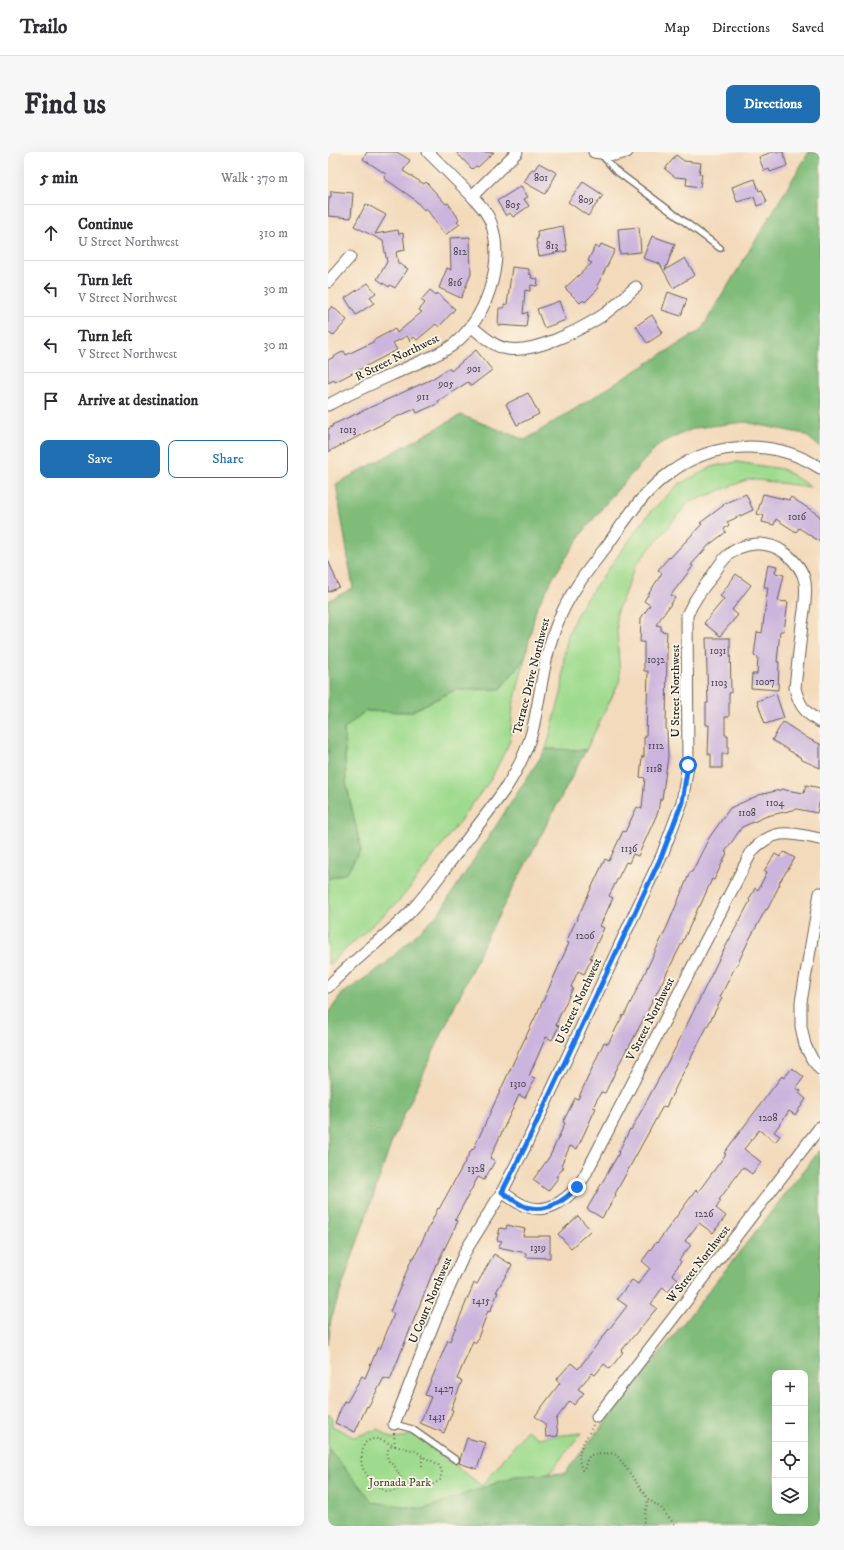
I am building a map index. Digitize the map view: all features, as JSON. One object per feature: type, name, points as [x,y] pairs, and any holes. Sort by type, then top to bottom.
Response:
[{"type":"street","name":"R Street Northwest","points":[[328,405],[423,360],[453,344],[472,327],[482,310],[495,273],[496,249],[492,225],[486,214],[472,196],[428,152]]},
{"type":"street","points":[[472,196],[517,152]]},
{"type":"street","points":[[597,153],[615,155],[628,152]]},
{"type":"street","points":[[328,282],[350,257]]},
{"type":"street","points":[[472,327],[491,342],[508,349],[533,348],[565,336],[601,317],[636,287]]},
{"type":"street","name":"Terrace Drive Northwest","points":[[328,987],[341,972],[409,913],[425,895],[508,785],[520,762],[532,733],[546,660],[556,626],[562,612],[580,581],[643,498],[670,472],[692,460],[715,451],[732,447],[758,447],[778,450],[798,456],[820,468]]},
{"type":"street","name":"U Street Northwest","points":[[502,1192],[525,1147],[662,855],[673,828],[682,802],[688,765],[688,615],[692,604],[707,582],[726,557],[738,548],[751,544],[766,545],[781,550],[791,558],[801,570],[805,581],[805,600],[795,688],[798,700],[804,710],[820,722]]},
{"type":"street","name":"V Street Northwest","points":[[502,1192],[526,1207],[535,1208],[554,1206],[574,1190],[584,1177],[752,852],[761,842],[780,834],[793,834],[820,839]]},
{"type":"street","points":[[820,893],[801,1002],[801,1026],[805,1045],[812,1059],[820,1069]]},
{"type":"street","name":"W Street Northwest","points":[[597,1417],[820,1127]]},
{"type":"street","name":"U Court Northwest","points":[[394,1424],[463,1256],[502,1192]]},
{"type":"lane","points":[[597,153],[615,170],[720,248]]},
{"type":"lane","points":[[394,1424],[412,1429],[456,1460]]},
{"type":"path","points":[[597,1417],[589,1435],[580,1446],[578,1453],[582,1470],[584,1470],[590,1455],[610,1453],[616,1454],[648,1499],[661,1508],[676,1526]]},
{"type":"path","points":[[394,1424],[395,1446]]},
{"type":"path","points":[[395,1446],[388,1450],[387,1456],[403,1482],[424,1487],[436,1484],[440,1480],[442,1471],[438,1464],[422,1456],[416,1451],[375,1439],[369,1440],[364,1444],[362,1466],[373,1483],[384,1491],[395,1492],[399,1490],[403,1482]]},
{"type":"path","points":[[422,1456],[422,1466]]},
{"type":"path","points":[[643,1526],[648,1499]]},
{"type":"path","points":[[646,1507],[653,1502]]},
{"type":"green space","points":[[809,152],[820,152],[820,447],[804,434],[745,422],[695,428],[659,444],[611,497],[583,532],[554,576],[536,609],[525,658],[500,689],[455,690],[410,712],[365,711],[344,729],[346,782],[361,850],[346,873],[328,879],[328,601],[353,588],[336,484],[461,415],[525,440],[701,330]]},
{"type":"green space","points":[[737,462],[782,469],[811,487],[749,479],[688,503],[636,565],[616,614],[620,680],[586,750],[546,749],[562,690],[564,655],[568,635],[576,616],[586,599],[651,511],[679,484],[714,466]]},
{"type":"green space","points":[[525,658],[513,706],[510,741],[491,779],[399,901],[328,965],[328,879],[346,873],[361,850],[346,782],[344,729],[365,711],[410,712],[455,690],[500,689]]},
{"type":"green space","points":[[546,749],[586,750],[485,941],[392,1141],[331,1319],[328,1345],[328,1013],[342,994],[384,965],[439,913]]},
{"type":"green space","points":[[820,1150],[820,1526],[328,1526],[328,1448],[373,1502],[424,1509],[515,1476],[565,1473]]},
{"type":"green space","name":"Jornada Park","points":[[328,1413],[332,1416],[332,1426],[354,1437],[379,1429],[391,1438],[399,1438],[413,1433],[482,1486],[527,1430],[538,1438],[581,1433],[508,1526],[381,1526],[328,1486]]},
{"type":"building","points":[[367,152],[397,152],[410,160],[403,171],[424,184],[426,182],[446,204],[448,203],[459,219],[457,221],[460,224],[445,235],[426,208],[424,210],[414,199],[384,178],[386,174],[363,159]]},
{"type":"building","points":[[456,152],[494,152],[478,167],[476,166],[472,169]]},
{"type":"building","points":[[772,152],[783,152],[787,166],[770,172],[769,169],[764,171],[759,157]]},
{"type":"building","points":[[676,155],[684,161],[701,163],[699,174],[702,174],[700,187],[686,185],[687,178],[675,177],[665,169]]},
{"type":"building","points":[[539,163],[557,173],[545,194],[524,182],[532,169],[534,170]]},
{"type":"building","points":[[755,179],[759,191],[762,190],[767,202],[757,206],[754,197],[737,202],[732,187]]},
{"type":"building","points":[[583,182],[603,195],[588,216],[568,202]]},
{"type":"building","points":[[521,186],[528,197],[524,199],[529,206],[513,217],[510,213],[506,216],[497,201]]},
{"type":"building","points":[[331,191],[353,193],[351,218],[328,216],[329,197],[331,197]]},
{"type":"building","points":[[366,204],[386,215],[375,234],[398,230],[399,234],[403,233],[405,250],[396,252],[398,263],[408,269],[395,288],[390,285],[389,287],[377,279],[387,262],[383,241],[354,226]]},
{"type":"building","points":[[563,226],[567,251],[539,256],[536,239],[538,239],[537,231]]},
{"type":"building","points":[[639,227],[641,252],[620,254],[618,229]]},
{"type":"building","points":[[652,236],[675,244],[665,270],[685,258],[695,275],[673,288],[660,264],[643,258]]},
{"type":"building","points":[[470,237],[471,274],[461,298],[439,288],[447,268],[451,270],[450,238]]},
{"type":"building","points":[[601,244],[615,250],[597,286],[599,288],[585,302],[583,300],[580,303],[565,288],[592,263],[588,261],[595,246],[599,248]]},
{"type":"building","points":[[512,267],[529,269],[529,274],[532,275],[531,278],[538,279],[537,286],[531,285],[530,291],[525,290],[523,314],[528,312],[526,327],[498,325],[499,308],[504,308],[504,304],[507,305]]},
{"type":"building","points":[[368,283],[376,293],[370,297],[374,303],[356,315],[345,298]]},
{"type":"building","points":[[430,290],[436,295],[437,293],[455,309],[439,327],[436,324],[417,340],[414,337],[410,341],[407,336],[393,343],[397,350],[335,382],[334,380],[328,383],[328,360],[344,351],[346,355],[395,329],[397,333],[422,312],[419,310],[425,303],[421,300]]},
{"type":"building","points":[[668,292],[687,299],[681,316],[662,310]]},
{"type":"building","points":[[559,301],[566,320],[544,328],[537,309]]},
{"type":"building","points":[[332,306],[347,320],[333,336],[328,332],[328,311]]},
{"type":"building","points":[[652,315],[663,333],[647,343],[636,326]]},
{"type":"building","points":[[476,350],[492,370],[471,386],[468,382],[438,401],[439,403],[417,413],[415,409],[394,418],[328,452],[328,429],[333,426],[332,425],[432,379],[449,368],[451,371]]},
{"type":"building","points":[[528,393],[539,414],[517,425],[506,404]]},
{"type":"building","points":[[746,494],[753,510],[727,522],[729,525],[724,529],[726,532],[709,545],[691,565],[693,566],[671,595],[675,598],[656,625],[661,626],[661,631],[667,632],[666,729],[668,757],[662,799],[660,799],[658,812],[638,856],[633,854],[629,863],[626,862],[609,896],[613,898],[600,926],[604,928],[590,958],[592,958],[584,974],[578,971],[571,987],[573,988],[556,1025],[559,1026],[552,1040],[546,1037],[529,1076],[535,1078],[525,1098],[519,1095],[490,1158],[495,1161],[484,1180],[478,1177],[455,1220],[458,1221],[436,1264],[390,1380],[384,1378],[368,1407],[367,1406],[355,1432],[335,1423],[344,1401],[347,1402],[362,1376],[365,1378],[378,1347],[380,1349],[394,1314],[390,1312],[412,1258],[414,1258],[438,1208],[439,1209],[472,1149],[473,1150],[545,997],[569,943],[566,942],[605,859],[609,861],[623,831],[625,832],[637,807],[642,809],[645,778],[640,777],[642,756],[644,757],[644,737],[646,737],[648,671],[644,671],[644,642],[640,642],[641,618],[650,605],[644,601],[662,573],[658,570],[702,524],[700,523],[724,505],[723,504]]},
{"type":"building","points":[[763,494],[789,500],[791,497],[820,516],[820,542],[799,528],[796,532],[776,519],[774,525],[762,522],[764,516],[757,514]]},
{"type":"building","points":[[328,560],[339,587],[328,592]]},
{"type":"building","points":[[768,564],[777,566],[775,573],[784,575],[778,601],[788,602],[784,631],[780,631],[777,662],[779,662],[778,690],[751,688],[752,674],[757,674],[758,657],[754,656],[757,632],[762,633],[768,587],[764,587]]},
{"type":"building","points":[[736,574],[751,585],[732,610],[738,615],[720,636],[704,623],[724,599],[720,596]]},
{"type":"building","points":[[706,638],[730,638],[731,693],[729,693],[729,717],[725,717],[725,735],[728,735],[728,754],[722,754],[722,768],[711,768],[711,754],[708,754],[709,725],[706,725],[706,703],[708,703]]},
{"type":"building","points":[[776,694],[784,718],[765,724],[757,701]]},
{"type":"building","points":[[783,722],[809,739],[820,744],[820,768],[800,759],[801,758],[772,740]]},
{"type":"building","points":[[806,785],[820,788],[817,813],[797,809],[767,816],[742,827],[725,852],[727,853],[714,880],[712,879],[684,939],[628,1049],[627,1048],[605,1093],[601,1092],[593,1107],[596,1108],[577,1149],[570,1146],[561,1165],[564,1167],[548,1191],[533,1180],[550,1156],[565,1123],[563,1122],[575,1098],[578,1099],[604,1042],[608,1044],[623,1015],[624,1016],[667,927],[690,872],[692,872],[709,838],[730,808],[759,795],[784,789],[804,793]]},
{"type":"building","points":[[784,852],[795,858],[779,883],[780,884],[767,910],[766,909],[736,965],[720,997],[722,998],[666,1107],[663,1106],[615,1194],[616,1195],[602,1218],[587,1209],[677,1045],[719,959],[750,901],[749,900],[755,888],[758,890],[767,872],[764,871],[775,854],[780,857]]},
{"type":"building","points":[[792,1068],[804,1077],[796,1088],[801,1091],[799,1093],[806,1099],[795,1115],[789,1111],[774,1132],[780,1136],[775,1142],[759,1130],[744,1149],[761,1162],[752,1174],[743,1167],[719,1200],[721,1201],[716,1208],[726,1216],[713,1233],[699,1223],[685,1241],[691,1245],[679,1260],[681,1262],[672,1274],[678,1279],[668,1292],[663,1287],[651,1304],[657,1308],[621,1351],[623,1352],[610,1369],[604,1364],[595,1375],[592,1373],[578,1389],[584,1393],[574,1405],[570,1401],[556,1419],[558,1436],[546,1437],[545,1424],[535,1416],[560,1383],[556,1380],[571,1363],[578,1369],[627,1306],[617,1299],[632,1280],[638,1284],[650,1268],[642,1261],[696,1190],[698,1192],[726,1154],[724,1153],[782,1076],[784,1078]]},
{"type":"building","points":[[578,1216],[591,1230],[571,1248],[558,1234]]},
{"type":"building","points":[[507,1225],[525,1229],[523,1236],[550,1236],[550,1258],[526,1257],[526,1253],[498,1247],[502,1241],[497,1240],[500,1228],[506,1229]]},
{"type":"building","points":[[494,1254],[512,1265],[496,1292],[498,1292],[490,1312],[488,1311],[476,1343],[473,1341],[457,1379],[462,1381],[451,1409],[453,1410],[444,1433],[420,1423],[431,1397],[425,1395],[448,1340],[450,1341],[474,1283],[477,1284]]},
{"type":"building","points":[[467,1438],[486,1443],[477,1469],[459,1463]]},
{"type":"route","points":[[577,1187],[562,1201],[554,1206],[544,1208],[526,1207],[502,1192],[525,1147],[662,855],[682,802],[688,765]]}]
